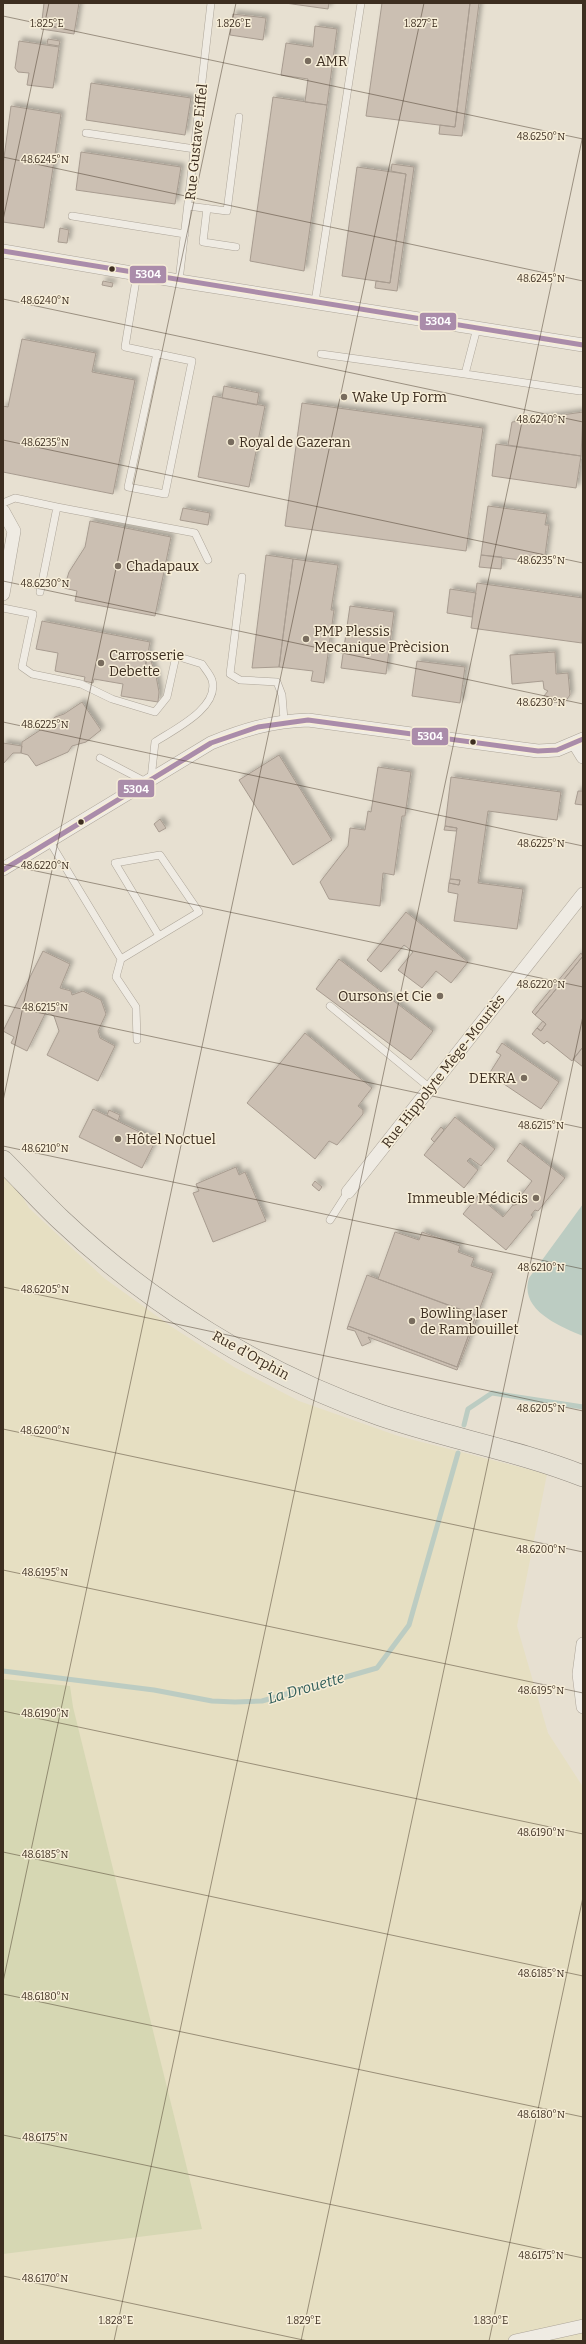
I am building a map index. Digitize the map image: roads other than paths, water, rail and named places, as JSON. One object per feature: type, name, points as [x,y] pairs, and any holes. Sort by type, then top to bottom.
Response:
[{"type":"main road","name":"Rue d'Orphin","points":[[3,1161],[60,1219],[118,1269],[179,1314],[242,1353],[311,1387],[379,1414],[445,1436],[548,1462],[583,1476]]},
{"type":"main road","name":"Rue d'Orphin","points":[[548,1462],[583,1464]]},
{"type":"street","points":[[3,251],[179,282],[583,345]]},
{"type":"street","points":[[3,511],[14,531],[3,594]]},
{"type":"street","points":[[3,869],[50,842],[211,743],[245,729],[284,720],[308,720],[538,751],[557,750],[579,741],[583,757]]},
{"type":"street","name":"Rue Hippolyte Mège-Mouriès","points":[[348,1192],[583,894]]},
{"type":"street","points":[[583,1644],[579,1674],[583,1707]]},
{"type":"street","points":[[515,2341],[583,2326]]},
{"type":"lane","name":"Rue Gustave Eiffel","points":[[179,282],[211,3]]},
{"type":"lane","points":[[315,302],[361,3]]},
{"type":"lane","points":[[188,206],[227,211],[239,117]]},
{"type":"lane","points":[[86,133],[195,149]]},
{"type":"lane","points":[[207,208],[203,242],[236,247]]},
{"type":"lane","points":[[72,216],[185,234]]},
{"type":"lane","points":[[137,274],[125,347],[157,353],[192,360],[165,494],[128,487],[157,353]]},
{"type":"lane","points":[[465,374],[477,328]]},
{"type":"lane","points":[[321,354],[580,391]]},
{"type":"lane","points":[[3,503],[15,498],[195,534],[208,560]]},
{"type":"lane","points":[[40,592],[57,507]]},
{"type":"lane","points":[[242,577],[230,674],[240,680],[277,682],[282,695],[284,720]]},
{"type":"lane","points":[[3,608],[33,614],[22,667],[32,674],[81,684],[112,699],[155,712],[167,697],[176,656],[202,664],[212,680],[210,700],[200,713],[155,742],[149,781],[100,758]]},
{"type":"lane","points":[[50,842],[121,959]]},
{"type":"lane","points":[[137,1040],[136,1007],[116,977],[121,959],[199,912],[160,855],[114,863],[159,936]]},
{"type":"lane","points":[[330,1006],[430,1088]]},
{"type":"lane","points":[[330,1220],[348,1192]]},
{"type":"waterway","name":"La Drouette","points":[[464,1425],[468,1409],[492,1393],[583,1407]]},
{"type":"waterway","name":"La Drouette","points":[[3,1671],[154,1690],[212,1701],[235,1702],[262,1701],[377,1668],[409,1625],[458,1453]]},
{"type":"place","name":"AMR","points":[[308,61]]},
{"type":"place","name":"Wake Up Form","points":[[344,397]]},
{"type":"place","name":"Royal de Gazeran","points":[[231,442]]},
{"type":"place","name":"Chadapaux","points":[[118,566]]},
{"type":"place","name":"PMP Plessis Mecanique Prècision","points":[[306,639]]},
{"type":"place","name":"Carrosserie Debette","points":[[101,663]]},
{"type":"place","name":"Oursons et Cie","points":[[440,996]]},
{"type":"place","name":"DEKRA","points":[[524,1078]]},
{"type":"place","name":"Hôtel Noctuel","points":[[118,1139]]},
{"type":"place","name":"Immeuble Médicis","points":[[536,1198]]},
{"type":"place","name":"Bowling laser de Rambouillet","points":[[412,1321]]}]
